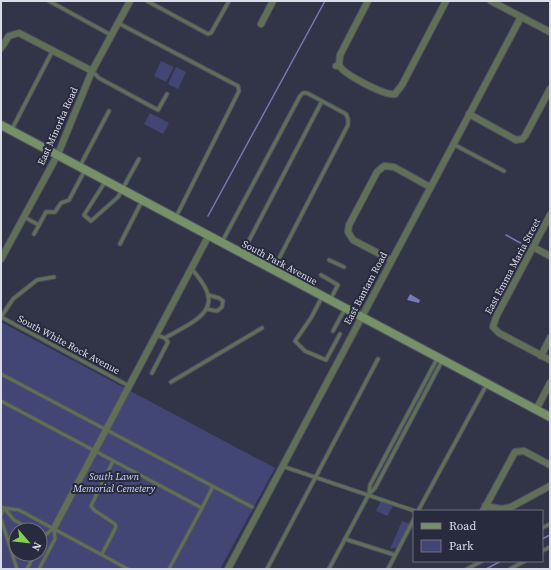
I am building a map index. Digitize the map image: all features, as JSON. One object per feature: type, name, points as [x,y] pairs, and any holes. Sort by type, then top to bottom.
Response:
[{"type":"main road","name":"South Park Avenue","points":[[1,125],[550,417]]},
{"type":"street","name":"East Minorka Road","points":[[1,259],[58,154],[92,71],[130,1]]},
{"type":"street","points":[[261,24],[273,1]]},
{"type":"street","points":[[368,1],[340,55],[337,66],[352,76],[385,93],[395,96],[446,1]]},
{"type":"street","points":[[491,1],[550,32]]},
{"type":"street","name":"East Bantam Road","points":[[228,569],[521,17]]},
{"type":"street","points":[[1,48],[6,38],[13,31],[24,34],[92,71]]},
{"type":"street","points":[[469,114],[522,142],[550,89]]},
{"type":"street","points":[[391,260],[353,240],[346,234],[349,225],[377,172],[384,164],[394,167],[430,187]]},
{"type":"street","name":"East Emma Maria Street","points":[[541,356],[499,333],[494,326],[496,317],[550,215]]},
{"type":"street","points":[[54,528],[209,235]]},
{"type":"street","points":[[533,247],[550,256]]},
{"type":"street","points":[[550,338],[541,356],[550,360]]},
{"type":"street","points":[[536,410],[550,383]]},
{"type":"street","points":[[550,465],[524,451],[515,452],[484,508],[502,509],[511,507],[550,486]]},
{"type":"lane","points":[[49,1],[112,35]]},
{"type":"lane","points":[[147,1],[208,34],[211,33],[229,1]]},
{"type":"lane","points":[[118,23],[238,86],[239,91],[176,218]]},
{"type":"lane","points":[[11,130],[53,50]]},
{"type":"lane","points":[[92,71],[99,78],[158,110],[167,94]]},
{"type":"lane","points":[[222,242],[300,96],[303,93],[306,93],[322,101],[346,114],[348,125],[274,270]]},
{"type":"lane","points":[[242,253],[322,101]]},
{"type":"lane","points":[[34,234],[46,212],[55,212],[61,203],[69,200],[109,110]]},
{"type":"lane","points":[[453,144],[504,171]]},
{"type":"lane","points":[[106,180],[84,215],[91,221],[118,198],[139,160]]},
{"type":"lane","points":[[120,244],[143,200]]},
{"type":"lane","points":[[24,217],[39,225]]},
{"type":"lane","points":[[329,260],[344,267]]},
{"type":"lane","points":[[165,338],[201,316],[206,309],[208,295],[192,268]]},
{"type":"lane","points":[[320,275],[338,285],[330,300]]},
{"type":"lane","points":[[1,317],[14,299],[38,280],[54,277]]},
{"type":"lane","points":[[206,309],[217,311],[222,307],[223,301],[219,298],[208,295]]},
{"type":"lane","points":[[322,296],[311,318],[294,341],[305,351],[326,360],[340,334]]},
{"type":"lane","points":[[334,331],[345,308]]},
{"type":"lane","name":"South White Rock Avenue","points":[[1,317],[129,386]]},
{"type":"lane","points":[[171,382],[262,328]]},
{"type":"lane","points":[[152,372],[168,342],[165,338],[156,335]]},
{"type":"lane","points":[[369,494],[370,485],[440,358]]},
{"type":"lane","points":[[329,569],[369,494],[375,488],[440,358]]},
{"type":"lane","points":[[267,569],[317,477],[378,359]]},
{"type":"lane","points":[[1,374],[252,507]]},
{"type":"lane","points":[[419,510],[487,384]]},
{"type":"lane","points":[[1,401],[202,508]]},
{"type":"lane","points":[[399,430],[404,432]]},
{"type":"lane","points":[[102,554],[116,527],[115,524],[94,510],[91,506],[113,461]]},
{"type":"lane","points":[[282,466],[369,494],[413,510]]},
{"type":"lane","points":[[169,569],[213,486]]},
{"type":"lane","points":[[2,508],[19,510],[128,569]]},
{"type":"lane","points":[[1,514],[2,508]]},
{"type":"lane","points":[[2,508],[18,522]]},
{"type":"lane","points":[[1,519],[17,569]]},
{"type":"lane","points":[[388,569],[413,521]]},
{"type":"lane","points":[[48,533],[54,528]]},
{"type":"lane","points":[[39,569],[55,539],[54,528]]},
{"type":"lane","points":[[345,539],[395,555]]},
{"type":"lane","points":[[467,569],[480,562]]},
{"type":"lane","points":[[510,569],[523,562]]},
{"type":"green space","points":[[161,61],[174,67],[166,82],[154,76]]},
{"type":"green space","points":[[176,67],[186,72],[178,89],[168,84]]},
{"type":"green space","points":[[150,113],[169,123],[163,134],[144,124]]},
{"type":"green space","name":"South Lawn Memorial Cemetery","points":[[1,322],[275,468],[220,569],[1,569]]},
{"type":"green space","points":[[381,501],[393,506],[387,516],[376,511]]},
{"type":"green space","points":[[402,521],[410,524],[397,547],[390,549]]},
{"type":"shaded area","points":[[410,294],[420,300],[419,303],[407,300]]},
{"type":"waterway","points":[[208,216],[325,1]]},
{"type":"waterway","points":[[506,235],[524,245]]},
{"type":"waterway","points":[[543,538],[550,535]]},
{"type":"waterway","points":[[486,569],[499,562]]}]
